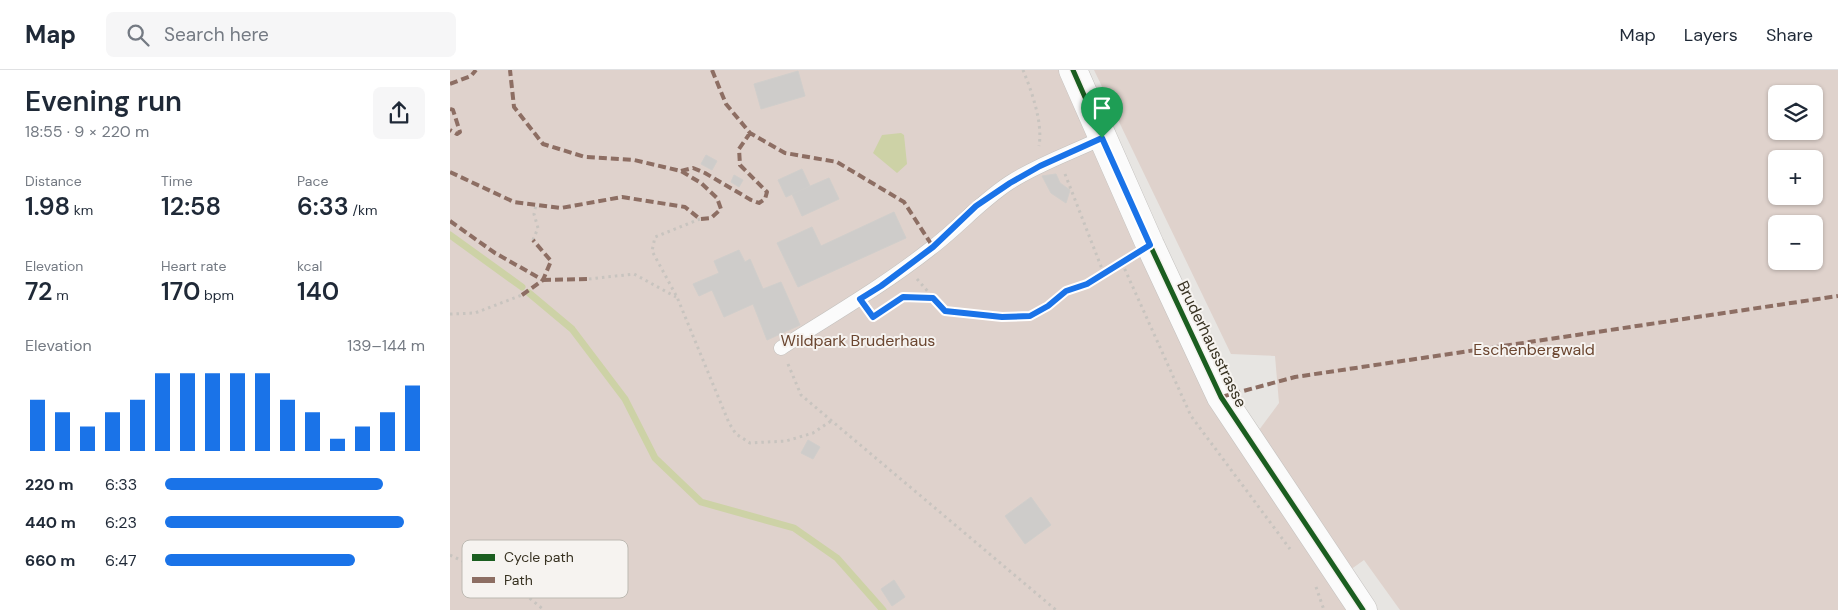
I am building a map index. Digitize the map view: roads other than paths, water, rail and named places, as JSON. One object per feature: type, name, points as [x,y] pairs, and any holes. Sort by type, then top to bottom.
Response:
[{"type":"street","name":"Bruderhausstrasse","points":[[1073,70],[1150,245],[1221,398],[1363,610]]},
{"type":"lane","points":[[780,348],[860,299],[907,267],[933,247],[976,206],[1010,183],[1040,166],[1102,138]]},
{"type":"waterway","points":[[450,235],[522,287]]},
{"type":"waterway","points":[[529,293],[572,329],[625,399],[655,458],[701,502],[794,528],[837,558],[883,610]]},
{"type":"park label","name":"Wildpark Bruderhaus","points":[[858,340]]},
{"type":"park label","name":"Eschenbergwald","points":[[1534,349]]}]
